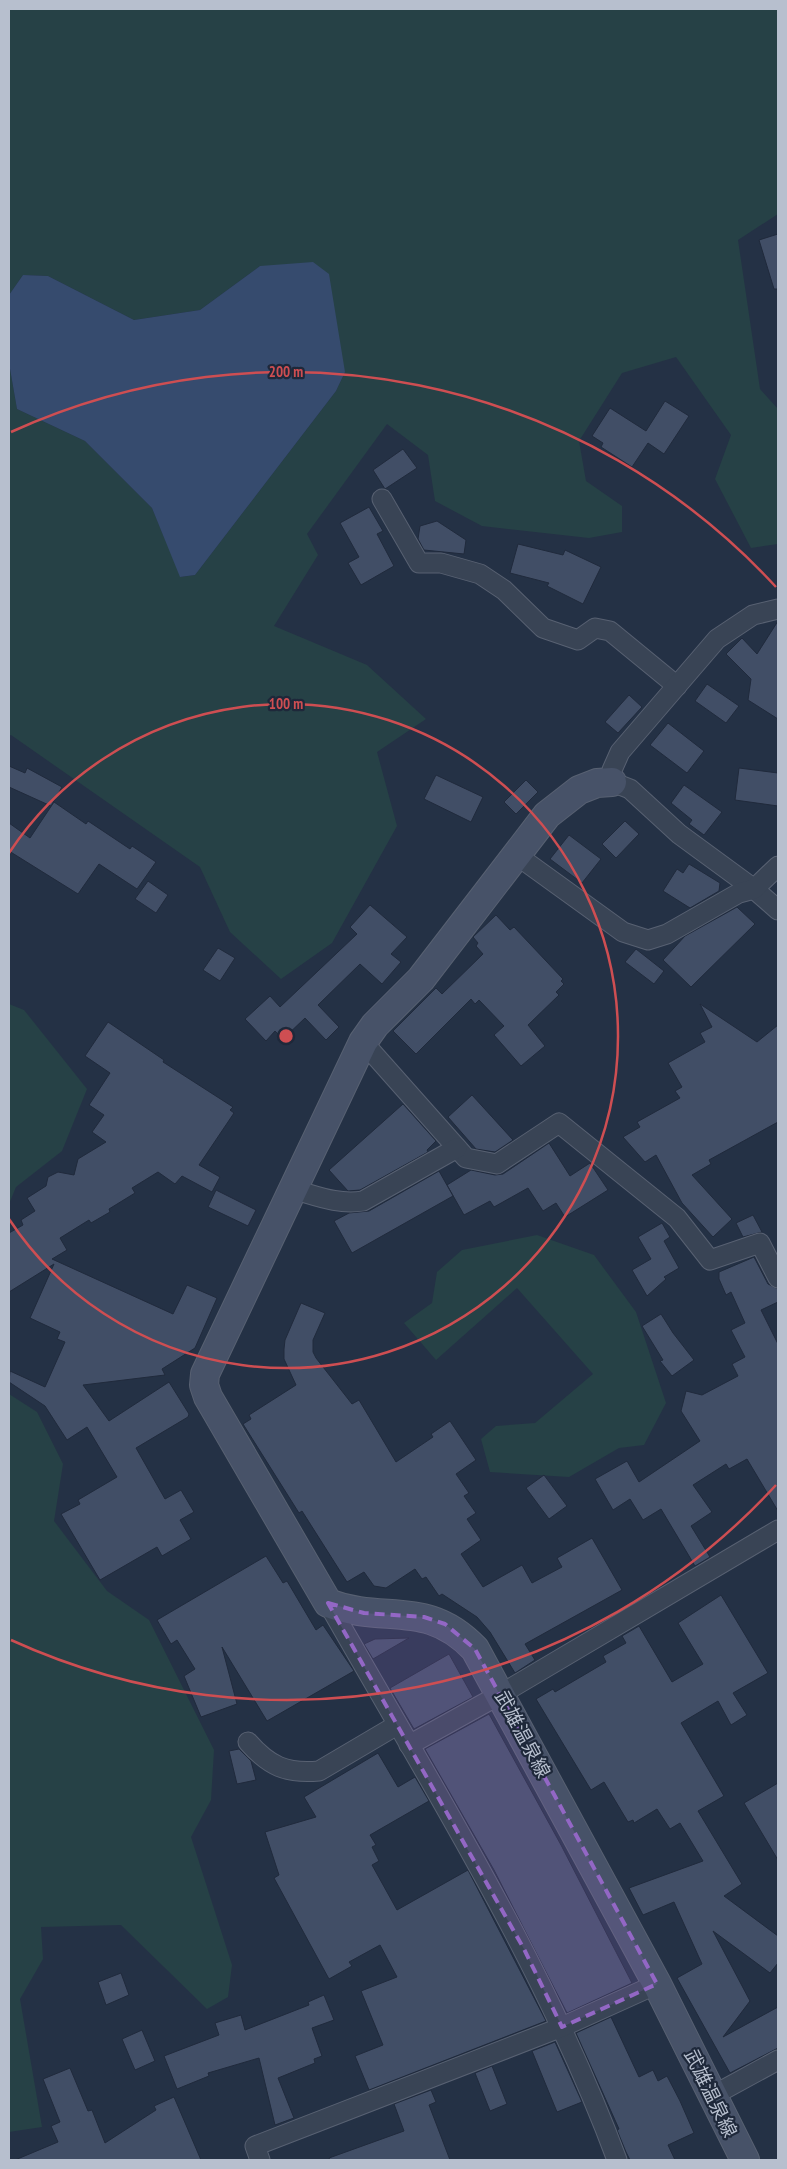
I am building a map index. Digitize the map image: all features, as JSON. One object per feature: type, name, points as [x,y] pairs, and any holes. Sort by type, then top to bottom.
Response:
[{"type":"main road","points":[[328,1603],[208,1397],[204,1385],[205,1374],[363,1042],[376,1025],[421,979],[547,814],[579,790],[597,783],[612,782]]},
{"type":"main road","name":"武雄温泉線","points":[[328,1603],[346,1610],[424,1617],[445,1624],[461,1634],[475,1649],[657,1984],[745,2160]]},
{"type":"street","points":[[382,499],[419,563],[441,562],[480,574],[504,590],[543,628],[578,640],[594,628],[610,631],[677,686]]},
{"type":"street","points":[[778,609],[753,615],[717,639],[620,752],[612,770],[612,782],[630,789],[679,834],[754,889],[778,910]]},
{"type":"street","points":[[515,854],[623,932],[648,940],[666,934],[739,893],[754,889],[778,866]]},
{"type":"street","points":[[363,1042],[466,1158],[498,1164],[560,1123],[677,1218],[710,1260],[760,1243],[778,1278]]},
{"type":"street","points":[[292,1189],[336,1202],[363,1201],[457,1148]]},
{"type":"street","points":[[409,1746],[501,1694],[778,1530]]},
{"type":"street","points":[[328,1603],[524,1949],[562,2026],[590,2089],[617,2160]]},
{"type":"street","points":[[248,1742],[262,1757],[273,1765],[304,1773],[319,1772],[397,1725]]},
{"type":"street","points":[[260,2160],[255,2146],[562,2026],[657,1984]]},
{"type":"street","points":[[712,2096],[778,2060]]},
{"type":"highlighted area","points":[[328,1603],[364,1613],[424,1617],[445,1624],[475,1649],[657,1984],[562,2027],[524,1949]]},
{"type":"green space","points":[[9,9],[778,9],[778,214],[738,240],[760,389],[778,409],[778,544],[751,548],[715,479],[731,435],[676,357],[622,373],[579,441],[586,481],[622,506],[622,532],[589,538],[482,526],[435,501],[428,455],[387,424],[307,534],[318,555],[274,626],[367,665],[426,719],[377,752],[397,826],[332,943],[281,979],[230,932],[200,867],[11,735],[9,736],[9,363],[17,409],[85,441],[152,508],[181,577],[195,575],[336,391],[345,372],[260,266],[200,310],[134,320],[48,276],[23,275],[9,295]]},
{"type":"green space","points":[[9,1004],[24,1010],[87,1089],[62,1151],[16,1187],[9,1204]]},
{"type":"green space","points":[[537,1235],[594,1255],[636,1312],[666,1403],[644,1445],[619,1448],[569,1477],[490,1472],[481,1439],[496,1426],[535,1423],[593,1374],[517,1288],[436,1360],[404,1323],[432,1303],[437,1272],[462,1250]]},
{"type":"green space","points":[[9,1394],[37,1412],[63,1464],[54,1521],[107,1591],[149,1620],[214,1750],[211,1800],[191,1837],[232,1965],[228,1997],[207,2009],[121,1925],[41,1927],[43,1959],[20,1999],[42,2127],[9,2132]]},
{"type":"water","points":[[313,262],[329,274],[345,372],[336,391],[195,575],[180,577],[152,508],[85,441],[17,409],[9,363],[9,295],[23,275],[48,276],[134,320],[200,310],[260,266]]},
{"type":"building","points":[[778,234],[778,289],[774,289],[759,240]]},
{"type":"building","points":[[665,401],[689,416],[664,454],[648,443],[632,467],[601,447],[603,443],[592,436],[610,408],[646,431]]},
{"type":"building","points":[[403,449],[417,468],[385,489],[373,470]]},
{"type":"building","points":[[369,507],[383,531],[377,534],[394,566],[361,585],[348,563],[359,557],[340,523]]},
{"type":"building","points":[[437,521],[466,540],[464,554],[424,550],[418,539],[420,526]]},
{"type":"building","points":[[518,544],[563,555],[565,550],[601,567],[583,604],[547,586],[549,583],[510,573]]},
{"type":"building","points":[[778,621],[778,719],[748,700],[751,679],[726,654],[742,638],[757,654]]},
{"type":"building","points":[[707,684],[739,706],[726,723],[695,701]]},
{"type":"building","points":[[629,695],[642,707],[618,733],[605,722]]},
{"type":"building","points":[[668,723],[704,751],[687,773],[650,745]]},
{"type":"building","points":[[9,766],[25,773],[27,768],[62,787],[51,806],[9,787]]},
{"type":"building","points":[[739,768],[778,773],[778,806],[735,800]]},
{"type":"building","points":[[436,775],[483,797],[471,822],[424,799]]},
{"type":"building","points":[[526,780],[538,792],[516,814],[504,802]]},
{"type":"building","points":[[684,785],[722,812],[704,835],[689,824],[692,820],[671,803]]},
{"type":"building","points":[[54,802],[86,824],[88,821],[130,849],[132,846],[156,862],[137,889],[99,864],[78,894],[9,851],[9,823],[30,838]]},
{"type":"building","points":[[625,821],[639,834],[616,858],[602,844]]},
{"type":"building","points":[[569,835],[601,859],[582,883],[550,859]]},
{"type":"building","points":[[689,864],[720,883],[719,891],[690,908],[663,891],[677,869],[683,873]]},
{"type":"building","points":[[148,881],[168,895],[156,913],[135,899]]},
{"type":"building","points":[[370,905],[407,937],[391,954],[401,962],[382,984],[360,964],[318,1005],[339,1027],[326,1040],[305,1018],[283,1039],[275,1031],[266,1041],[245,1019],[270,996],[280,1007],[357,934],[350,927]]},
{"type":"building","points":[[737,907],[755,924],[691,987],[663,960],[685,936]]},
{"type":"building","points":[[496,915],[510,930],[514,927],[563,979],[561,981],[564,984],[556,992],[559,995],[528,1025],[545,1046],[521,1066],[494,1035],[504,1026],[479,1000],[475,1004],[471,999],[416,1054],[393,1031],[436,988],[442,994],[483,954],[476,946],[478,943],[473,937]]},
{"type":"building","points":[[218,948],[235,958],[220,981],[203,970]]},
{"type":"building","points":[[636,949],[664,971],[654,984],[625,962]]},
{"type":"building","points":[[700,1004],[757,1042],[778,1025],[778,1122],[709,1160],[711,1164],[692,1175],[732,1219],[713,1237],[682,1203],[656,1155],[645,1162],[623,1137],[640,1127],[637,1122],[680,1098],[675,1091],[682,1087],[668,1063],[705,1042],[700,1033],[712,1027]]},
{"type":"building","points":[[108,1022],[164,1060],[163,1062],[233,1107],[230,1110],[234,1113],[199,1165],[220,1177],[212,1192],[182,1176],[175,1184],[158,1172],[132,1188],[135,1193],[109,1209],[110,1212],[91,1223],[89,1220],[60,1238],[67,1250],[52,1259],[173,1314],[187,1285],[217,1298],[195,1348],[162,1369],[165,1375],[83,1385],[109,1421],[169,1382],[189,1414],[188,1417],[136,1448],[165,1499],[181,1490],[194,1512],[180,1520],[191,1539],[162,1556],[157,1547],[100,1580],[61,1514],[80,1504],[78,1500],[117,1477],[87,1427],[67,1440],[45,1406],[9,1382],[10,1371],[45,1387],[65,1342],[57,1339],[60,1332],[30,1318],[54,1264],[9,1292],[9,1233],[23,1225],[21,1220],[35,1211],[27,1198],[46,1186],[48,1177],[58,1172],[74,1175],[78,1159],[106,1142],[92,1132],[104,1115],[89,1105],[110,1073],[85,1056]]},
{"type":"building","points":[[472,1095],[513,1140],[495,1152],[476,1149],[448,1117]]},
{"type":"building","points":[[403,1104],[436,1141],[427,1150],[428,1152],[360,1190],[348,1191],[329,1170]]},
{"type":"building","points":[[549,1143],[570,1176],[590,1163],[608,1190],[565,1217],[556,1203],[543,1211],[528,1188],[494,1207],[490,1201],[464,1215],[447,1185],[471,1170],[495,1175],[503,1174]]},
{"type":"building","points":[[439,1171],[453,1196],[352,1253],[334,1221],[349,1213],[369,1211]]},
{"type":"building","points":[[216,1190],[256,1210],[248,1226],[208,1207]]},
{"type":"building","points":[[753,1215],[762,1232],[743,1237],[736,1223]]},
{"type":"building","points":[[662,1223],[670,1237],[664,1241],[679,1268],[664,1277],[666,1279],[647,1296],[632,1270],[651,1259],[638,1237]]},
{"type":"building","points":[[754,1257],[768,1284],[778,1289],[778,1302],[761,1310],[778,1344],[778,1511],[747,1459],[729,1469],[726,1464],[693,1485],[712,1512],[691,1526],[710,1557],[695,1566],[661,1509],[643,1520],[630,1499],[613,1510],[595,1479],[627,1461],[639,1482],[700,1441],[681,1411],[686,1391],[702,1395],[738,1376],[732,1364],[745,1357],[731,1330],[745,1323],[731,1292],[726,1295],[719,1279],[719,1272]]},
{"type":"building","points":[[301,1303],[325,1313],[313,1340],[313,1352],[352,1404],[359,1400],[396,1462],[433,1437],[431,1434],[450,1421],[476,1460],[456,1474],[469,1493],[464,1496],[476,1513],[467,1519],[481,1540],[461,1554],[483,1587],[522,1565],[532,1583],[562,1567],[557,1558],[592,1538],[622,1590],[525,1644],[535,1660],[515,1673],[490,1632],[477,1617],[442,1594],[439,1596],[426,1577],[422,1579],[415,1569],[386,1588],[374,1586],[364,1572],[347,1582],[302,1511],[299,1513],[243,1424],[251,1419],[249,1415],[296,1385],[284,1359],[284,1349],[285,1340]]},
{"type":"building","points":[[661,1314],[694,1360],[672,1376],[660,1361],[663,1360],[642,1326]]},
{"type":"building","points":[[544,1475],[567,1506],[549,1519],[526,1488]]},
{"type":"building","points":[[266,1556],[283,1583],[287,1581],[316,1630],[323,1625],[354,1671],[267,1721],[222,1647],[237,1704],[201,1717],[184,1676],[195,1669],[177,1640],[171,1644],[157,1620]]},
{"type":"building","points":[[721,1595],[768,1673],[733,1693],[747,1715],[731,1725],[718,1701],[681,1723],[724,1796],[698,1811],[742,1884],[724,1896],[778,1936],[778,1963],[770,1973],[713,1931],[750,2001],[723,2037],[778,2007],[778,2048],[730,2073],[677,1978],[702,1964],[674,1902],[643,1915],[629,1888],[703,1861],[680,1823],[670,1829],[657,1809],[634,1823],[633,1820],[628,1822],[604,1782],[591,1790],[536,1699],[553,1689],[555,1692],[606,1662],[603,1656],[626,1643],[622,1636],[639,1626],[672,1682],[703,1664],[678,1623]]},
{"type":"building","points":[[409,1638],[373,1659],[364,1644],[375,1639]]},
{"type":"building","points":[[449,1654],[473,1697],[414,1729],[390,1688]]},
{"type":"building","points":[[489,1714],[561,1845],[632,1983],[567,2013],[494,1870],[425,1749]]},
{"type":"building","points":[[239,1749],[251,1761],[256,1780],[237,1784],[229,1751]]},
{"type":"building","points":[[378,1753],[398,1787],[415,1777],[429,1801],[370,1835],[376,1845],[372,1847],[379,1861],[372,1865],[397,1910],[468,1870],[546,2021],[369,2090],[355,2056],[383,2045],[361,1991],[397,1977],[380,1945],[349,1962],[352,1966],[329,1979],[274,1878],[279,1875],[265,1832],[316,1817],[304,1797]]},
{"type":"building","points":[[778,1783],[778,1860],[744,1803]]},
{"type":"building","points":[[121,1973],[129,1995],[106,2005],[98,1982]]},
{"type":"building","points":[[324,1995],[334,2020],[312,2028],[322,2056],[314,2059],[315,2063],[278,2078],[294,2118],[275,2125],[259,2058],[208,2073],[209,2076],[177,2089],[164,2056],[219,2035],[215,2023],[241,2015],[245,2030],[309,2005],[308,2002]]},
{"type":"building","points":[[611,2017],[639,2077],[653,2070],[658,2081],[667,2076],[680,2101],[694,2133],[668,2145],[675,2160],[630,2160],[626,2152],[617,2130],[619,2129],[576,2033]]},
{"type":"building","points":[[142,2030],[155,2061],[135,2070],[122,2039]]},
{"type":"building","points":[[555,2042],[582,2102],[557,2112],[532,2051]]},
{"type":"building","points":[[492,2066],[507,2104],[490,2111],[475,2073]]},
{"type":"building","points":[[70,2068],[88,2111],[92,2110],[105,2143],[156,2110],[154,2106],[174,2097],[201,2160],[15,2160],[58,2142],[51,2126],[60,2122],[43,2079]]},
{"type":"building","points":[[431,2090],[436,2102],[429,2105],[450,2160],[330,2160],[329,2158],[404,2131],[394,2104]]}]
